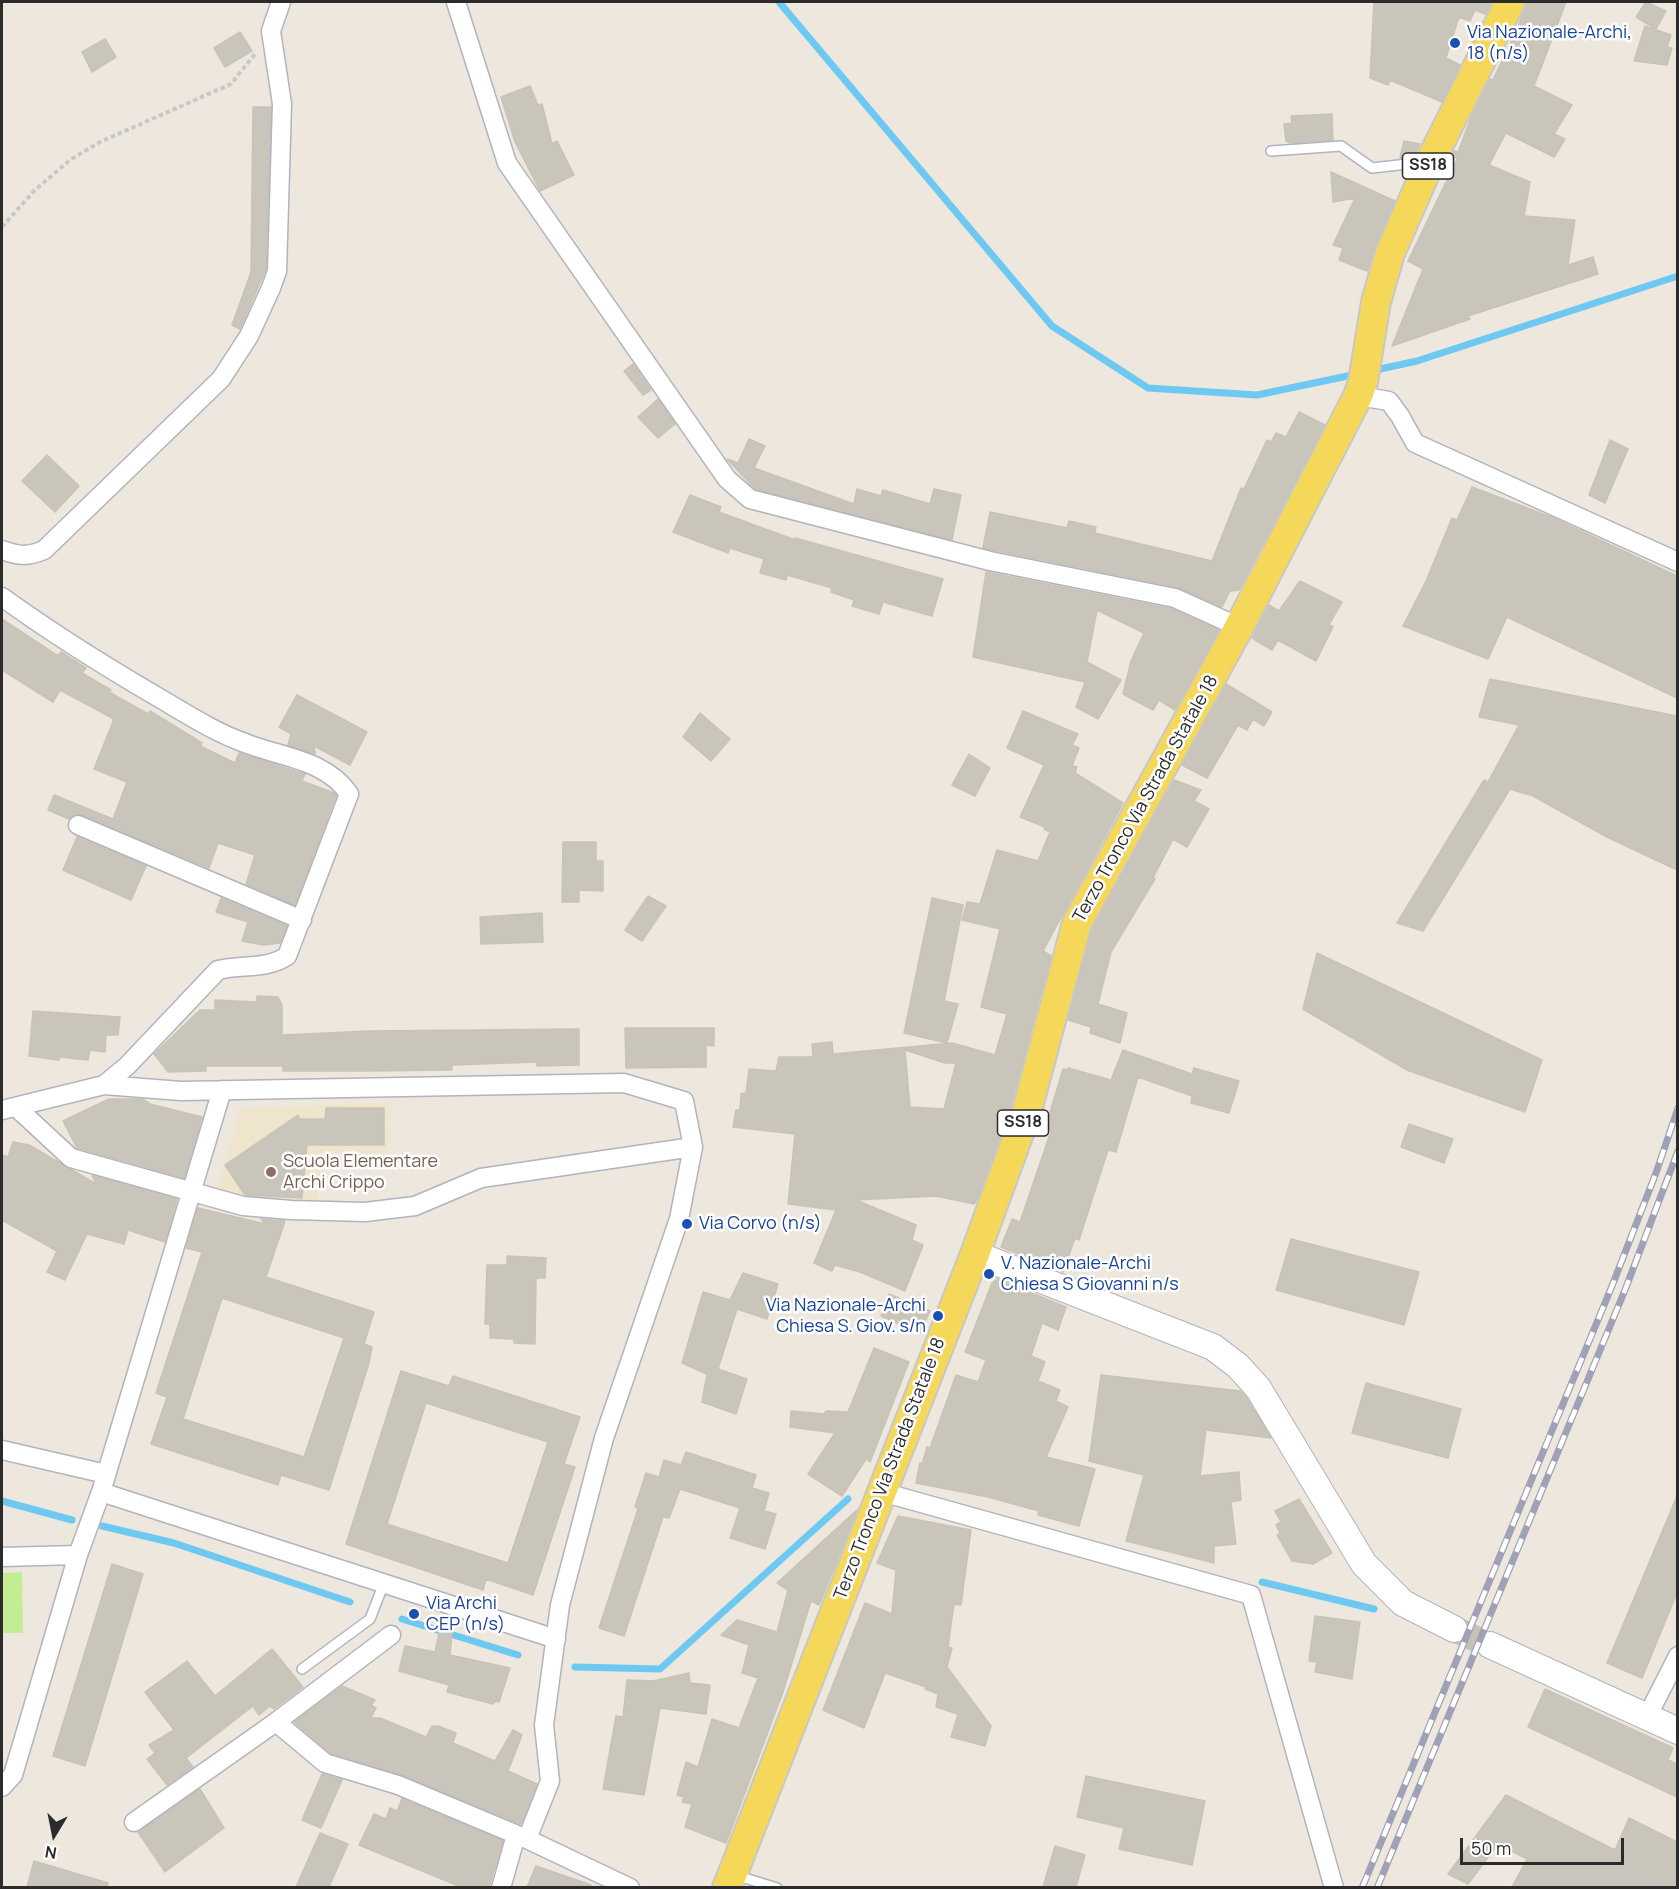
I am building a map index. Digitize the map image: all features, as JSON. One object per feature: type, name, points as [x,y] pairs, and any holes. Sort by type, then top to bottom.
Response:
[{"type":"main road","name":"Terzo Tronco Via Strada Statale 18","points":[[730,1881],[975,1254],[1026,1114],[1077,923],[1239,627],[1360,389],[1376,302],[1390,253],[1430,162],[1510,2]]},
{"type":"street","points":[[2,550],[19,556],[31,556],[44,550],[221,379],[249,336],[277,271],[282,104],[271,32],[281,2]]},
{"type":"street","points":[[456,2],[507,163],[727,478],[750,499],[990,561],[1175,598],[1239,627]]},
{"type":"street","points":[[1360,389],[1389,401],[1415,443],[1677,562]]},
{"type":"street","points":[[2,597],[70,645],[202,723],[244,743],[326,771],[340,780],[349,794],[347,806],[287,956],[272,965],[239,965],[218,970],[127,1066],[104,1085]]},
{"type":"street","points":[[78,825],[302,920]]},
{"type":"street","points":[[127,1066],[131,1087]]},
{"type":"street","points":[[9,1109],[104,1085],[222,1090],[624,1083],[684,1101],[693,1147],[679,1219],[604,1438],[560,1605],[544,1725],[550,1781],[521,1837],[501,1887]]},
{"type":"street","points":[[2,1787],[13,1774],[78,1555],[101,1492],[222,1090]]},
{"type":"street","points":[[9,1109],[71,1158],[243,1206],[365,1212],[415,1206],[481,1178],[693,1147]]},
{"type":"street","points":[[975,1254],[1213,1347],[1238,1366],[1258,1388],[1364,1564],[1403,1603],[1454,1629]]},
{"type":"street","points":[[2,1450],[106,1474]]},
{"type":"street","points":[[101,1492],[556,1639]]},
{"type":"street","points":[[882,1492],[1251,1595],[1334,1887]]},
{"type":"street","points":[[2,1557],[78,1555]]},
{"type":"street","points":[[134,1822],[276,1722],[391,1635]]},
{"type":"street","points":[[1490,1645],[1677,1731]]},
{"type":"street","points":[[1647,1717],[1677,1656]]},
{"type":"street","points":[[276,1722],[325,1763],[398,1785],[521,1837],[630,1887]]},
{"type":"lane","points":[[1271,151],[1341,146],[1372,168],[1430,162]]},
{"type":"lane","points":[[303,1669],[370,1619],[384,1583]]},
{"type":"lane","points":[[730,1881],[777,1887]]},
{"type":"path","points":[[2,227],[34,191],[70,160],[100,142],[231,84],[271,32]]},
{"type":"shaded area","name":"Scuola Elementare Archi Crippo","points":[[392,1102],[388,1153],[323,1153],[317,1205],[271,1204],[216,1191],[240,1109]]},
{"type":"green space","points":[[22,1572],[23,1633],[2,1633],[2,1573]]},
{"type":"building","points":[[1374,2],[1492,2],[1485,14],[1475,10],[1470,21],[1459,17],[1446,58],[1460,65],[1442,102],[1390,80],[1388,85],[1370,78]]},
{"type":"building","points":[[1526,2],[1566,2],[1534,86],[1572,105],[1554,134],[1565,139],[1554,157],[1506,133],[1489,165],[1530,182],[1524,216],[1575,220],[1568,265],[1593,257],[1598,274],[1468,316],[1470,319],[1392,346],[1423,269],[1408,261],[1458,157],[1450,158],[1454,151],[1458,152],[1472,115],[1490,79],[1493,80],[1518,27]]},
{"type":"building","points":[[1646,2],[1666,11],[1656,29],[1636,17]]},
{"type":"building","points":[[1645,26],[1671,35],[1667,47],[1672,48],[1667,65],[1634,61]]},
{"type":"building","points":[[240,32],[252,51],[225,67],[214,48]]},
{"type":"building","points":[[105,39],[116,57],[92,72],[82,52]]},
{"type":"building","points":[[530,86],[538,105],[542,104],[552,144],[557,141],[574,175],[540,191],[515,142],[501,97]]},
{"type":"building","points":[[253,107],[271,107],[266,269],[240,329],[232,325],[251,272]]},
{"type":"building","points":[[1332,114],[1333,140],[1291,143],[1286,141],[1284,124],[1292,123],[1291,116]]},
{"type":"building","points":[[1404,141],[1420,144],[1414,156],[1400,158]]},
{"type":"building","points":[[1331,172],[1395,201],[1367,271],[1339,260],[1343,248],[1333,245],[1355,198],[1333,202]]},
{"type":"building","points":[[633,364],[651,390],[643,395],[624,371]]},
{"type":"building","points":[[658,399],[675,424],[658,438],[638,417]]},
{"type":"building","points":[[1299,412],[1325,425],[1239,590],[1230,591],[1222,607],[1177,587],[983,548],[990,512],[1067,528],[1069,521],[1096,527],[1095,533],[1212,561],[1241,488],[1244,489],[1267,440],[1271,442],[1276,433],[1286,437]]},
{"type":"building","points":[[749,439],[765,446],[754,468],[854,504],[857,489],[881,496],[883,490],[930,504],[934,489],[961,495],[952,540],[755,489],[727,459],[738,463]]},
{"type":"building","points":[[1610,440],[1628,449],[1605,503],[1589,495]]},
{"type":"building","points":[[47,455],[79,486],[55,512],[22,481]]},
{"type":"building","points":[[1472,487],[1551,517],[1677,576],[1677,698],[1507,617],[1488,659],[1403,626],[1426,581],[1452,518],[1457,520]]},
{"type":"building","points":[[690,495],[721,507],[719,512],[798,541],[795,538],[943,579],[932,616],[883,602],[879,614],[852,606],[854,600],[831,592],[832,588],[787,575],[786,580],[760,573],[764,559],[730,548],[728,553],[673,532]]},
{"type":"building","points":[[986,572],[1172,609],[1219,630],[1175,710],[1159,700],[1153,710],[1123,694],[1131,661],[1144,633],[1097,610],[1087,662],[1121,680],[1098,719],[1076,707],[1085,682],[973,657]]},
{"type":"building","points":[[1300,581],[1342,602],[1329,625],[1333,627],[1316,661],[1278,640],[1272,650],[1252,638],[1269,605],[1279,611]]},
{"type":"building","points":[[2,619],[58,656],[61,652],[86,668],[82,673],[111,690],[109,692],[148,714],[150,711],[202,743],[200,746],[235,763],[239,753],[305,774],[302,781],[334,793],[336,796],[295,905],[246,884],[255,855],[218,843],[209,868],[82,815],[76,814],[69,819],[48,810],[54,795],[113,819],[127,782],[94,769],[114,719],[60,690],[53,702],[2,670]]},
{"type":"building","points":[[1490,679],[1677,716],[1677,870],[1607,837],[1533,796],[1510,789],[1423,931],[1397,923],[1484,780],[1488,782],[1519,725],[1479,717]]},
{"type":"building","points":[[1226,684],[1272,712],[1264,726],[1253,719],[1247,730],[1238,725],[1207,778],[1182,765]]},
{"type":"building","points":[[297,695],[367,732],[350,765],[314,746],[315,754],[288,745],[291,734],[279,727]]},
{"type":"building","points":[[1023,711],[1078,734],[1072,745],[1079,748],[1072,766],[1077,767],[1075,773],[1123,803],[1043,951],[1051,956],[1010,1109],[977,1200],[974,1204],[936,1196],[856,1200],[916,1225],[912,1240],[923,1245],[905,1291],[860,1272],[835,1265],[832,1271],[814,1263],[836,1210],[788,1204],[795,1134],[733,1127],[736,1110],[740,1110],[741,1094],[746,1093],[749,1069],[776,1071],[779,1057],[813,1057],[812,1044],[832,1042],[833,1054],[952,1043],[995,1055],[1007,1014],[981,1007],[1000,929],[962,920],[967,902],[980,904],[997,850],[1038,861],[1050,832],[1044,829],[1045,827],[1020,817],[1044,765],[1007,748]],"holes":[[[905,1050],[945,1063],[956,1063],[944,1109],[910,1107]]]},
{"type":"building","points":[[700,713],[730,739],[711,761],[683,737]]},
{"type":"building","points":[[969,754],[990,768],[975,796],[952,785]]},
{"type":"building","points":[[1174,780],[1201,790],[1194,801],[1209,809],[1187,847],[1173,839],[1153,878],[1155,879],[1111,952],[1098,1004],[1127,1013],[1120,1043],[1090,1033],[1091,1027],[1068,1020],[1092,929]]},
{"type":"building","points":[[77,837],[146,866],[131,900],[63,870]]},
{"type":"building","points":[[563,842],[596,842],[596,861],[603,861],[603,891],[579,890],[579,902],[562,902]]},
{"type":"building","points":[[648,896],[666,906],[642,941],[625,930]]},
{"type":"building","points":[[221,898],[287,926],[280,943],[263,945],[242,941],[248,922],[216,912]]},
{"type":"building","points":[[932,898],[963,905],[944,1001],[958,1004],[947,1043],[904,1033]]},
{"type":"building","points":[[542,913],[543,942],[481,944],[480,917]]},
{"type":"building","points":[[1317,953],[1542,1060],[1525,1112],[1407,1070],[1303,1009]]},
{"type":"building","points":[[257,996],[278,997],[282,1005],[282,1035],[370,1031],[579,1029],[579,1065],[537,1066],[537,1062],[452,1065],[452,1070],[366,1071],[283,1071],[283,1066],[206,1066],[206,1071],[168,1072],[154,1054],[200,1010],[215,1010],[215,1000],[257,1002]]},
{"type":"building","points":[[33,1011],[120,1017],[118,1035],[106,1035],[105,1052],[90,1050],[88,1060],[59,1057],[59,1060],[29,1056]]},
{"type":"building","points":[[625,1028],[714,1028],[714,1046],[706,1045],[706,1067],[626,1068]]},
{"type":"building","points":[[1123,1050],[1192,1074],[1194,1068],[1239,1081],[1229,1113],[1191,1103],[1192,1096],[1138,1077],[1116,1152],[1108,1150],[1079,1240],[1075,1238],[1063,1272],[1001,1247],[1012,1219],[1020,1222],[1051,1131],[1045,1129],[1063,1069],[1068,1068],[1111,1080]]},
{"type":"building","points":[[109,1099],[143,1099],[150,1104],[202,1117],[184,1178],[77,1148],[63,1121]]},
{"type":"building","points":[[326,1108],[384,1108],[384,1145],[307,1145],[302,1198],[245,1195],[225,1165],[298,1115],[300,1119],[325,1119]]},
{"type":"building","points":[[1409,1124],[1453,1139],[1444,1163],[1401,1147]]},
{"type":"building","points":[[13,1142],[29,1145],[96,1184],[92,1175],[177,1199],[165,1242],[128,1230],[124,1244],[87,1234],[65,1280],[47,1272],[57,1251],[2,1220],[2,1155],[8,1157]]},
{"type":"building","points":[[198,1208],[265,1224],[261,1219],[285,1221],[266,1277],[374,1312],[364,1344],[372,1347],[369,1363],[329,1490],[281,1475],[278,1485],[151,1444],[167,1397],[156,1393],[202,1252],[186,1248]],"holes":[[[222,1298],[344,1338],[304,1457],[183,1419]]]},
{"type":"building","points":[[1291,1239],[1419,1272],[1404,1325],[1276,1290]]},
{"type":"building","points":[[507,1256],[546,1258],[545,1278],[536,1278],[535,1344],[514,1343],[514,1339],[490,1338],[490,1324],[485,1324],[487,1265],[507,1265]]},
{"type":"building","points":[[743,1273],[778,1284],[767,1319],[737,1309],[718,1369],[747,1379],[736,1414],[702,1402],[707,1374],[682,1363],[703,1292],[730,1300]]},
{"type":"building","points":[[997,1279],[1066,1307],[1058,1330],[1042,1323],[1031,1356],[1045,1362],[1038,1381],[1060,1390],[1056,1401],[1068,1407],[1046,1457],[1095,1469],[1079,1526],[1038,1515],[1039,1511],[988,1497],[916,1483],[920,1463],[922,1464],[927,1447],[930,1448],[956,1375],[978,1382],[986,1360],[965,1352],[992,1283]]},
{"type":"building","points":[[889,1294],[930,1311],[920,1333],[881,1316]]},
{"type":"building","points":[[874,1348],[909,1362],[870,1462],[866,1459],[842,1496],[808,1474],[835,1433],[790,1427],[791,1411],[824,1414],[826,1411],[848,1412]]},
{"type":"building","points":[[401,1371],[449,1386],[453,1376],[580,1417],[564,1464],[575,1467],[533,1595],[486,1579],[483,1590],[346,1544]],"holes":[[[426,1403],[548,1442],[508,1563],[387,1524]]]},
{"type":"building","points":[[1101,1375],[1240,1391],[1271,1438],[1206,1430],[1200,1476],[1239,1472],[1241,1500],[1231,1502],[1236,1544],[1214,1546],[1214,1563],[1126,1541],[1144,1475],[1089,1461]]},
{"type":"building","points":[[1366,1383],[1461,1409],[1448,1458],[1352,1433]]},
{"type":"building","points":[[686,1452],[756,1475],[752,1488],[769,1493],[764,1511],[776,1514],[765,1549],[730,1538],[740,1508],[680,1489],[669,1518],[663,1517],[624,1636],[599,1628],[638,1509],[635,1507],[646,1473],[659,1477],[664,1460],[681,1465]]},
{"type":"building","points":[[1677,1496],[1677,1593],[1642,1678],[1607,1663]]},
{"type":"building","points":[[1299,1499],[1332,1553],[1313,1564],[1292,1561],[1277,1535],[1280,1533],[1276,1525],[1281,1522],[1275,1511]]},
{"type":"building","points":[[858,1509],[819,1605],[811,1601],[783,1692],[726,1843],[685,1827],[692,1804],[682,1802],[684,1797],[677,1795],[686,1762],[698,1767],[712,1719],[739,1728],[758,1678],[742,1673],[749,1645],[721,1635],[737,1620],[777,1632],[788,1590],[777,1583]]},
{"type":"building","points":[[898,1516],[971,1530],[961,1605],[954,1604],[948,1647],[952,1648],[947,1667],[991,1726],[985,1746],[951,1737],[958,1714],[936,1707],[938,1694],[925,1689],[926,1687],[885,1673],[864,1728],[823,1710],[865,1603],[892,1614],[896,1570],[877,1563]]},
{"type":"building","points":[[112,1564],[143,1574],[85,1766],[53,1756]]},
{"type":"building","points":[[1315,1616],[1360,1622],[1352,1679],[1315,1672],[1317,1662],[1309,1661]]},
{"type":"building","points":[[442,1619],[453,1621],[450,1655],[510,1668],[499,1702],[495,1701],[493,1704],[447,1692],[449,1685],[399,1671],[405,1646],[435,1652]]},
{"type":"building","points":[[272,1649],[303,1687],[274,1709],[270,1706],[259,1715],[253,1706],[186,1758],[193,1767],[167,1785],[147,1759],[155,1753],[149,1745],[174,1730],[145,1692],[187,1661],[215,1696]]},
{"type":"building","points":[[689,1673],[690,1683],[710,1685],[706,1714],[660,1708],[644,1795],[603,1789],[616,1716],[623,1717],[627,1680],[653,1681]]},
{"type":"building","points":[[342,1686],[375,1700],[371,1705],[376,1708],[371,1718],[380,1718],[426,1737],[432,1726],[438,1726],[456,1733],[453,1743],[495,1761],[513,1730],[522,1735],[508,1771],[537,1784],[521,1824],[402,1775],[330,1753],[294,1722]]},
{"type":"building","points":[[1545,1689],[1673,1748],[1668,1760],[1677,1764],[1677,1797],[1528,1727]]},
{"type":"building","points":[[322,1774],[342,1780],[321,1828],[302,1820]]},
{"type":"building","points":[[1086,1776],[1205,1801],[1192,1865],[1119,1849],[1124,1828],[1077,1817]]},
{"type":"building","points":[[200,1789],[224,1828],[165,1872],[138,1832]]},
{"type":"building","points":[[1506,1795],[1615,1850],[1629,1818],[1677,1842],[1677,1887],[1512,1887],[1527,1859],[1498,1844],[1468,1884],[1448,1874]]},
{"type":"building","points":[[402,1799],[503,1841],[489,1887],[461,1887],[359,1845],[374,1814],[386,1819],[390,1808],[397,1811]]},
{"type":"building","points":[[320,1833],[348,1844],[329,1887],[296,1887]]},
{"type":"building","points":[[1055,1846],[1085,1855],[1076,1887],[1043,1887]]},
{"type":"building","points":[[34,1861],[108,1883],[107,1887],[27,1887]]},
{"type":"building","points":[[536,1866],[591,1885],[590,1887],[527,1887]]},
{"type":"waterway","points":[[779,2],[1052,326],[1148,388],[1257,395],[1357,374]]},
{"type":"waterway","points":[[1371,371],[1417,361],[1678,276]]},
{"type":"waterway","points":[[575,1667],[660,1669],[848,1499]]},
{"type":"waterway","points":[[2,1501],[72,1520]]},
{"type":"waterway","points":[[102,1526],[174,1543],[350,1602]]},
{"type":"waterway","points":[[1262,1582],[1374,1609]]},
{"type":"waterway","points":[[402,1619],[518,1655]]},
{"type":"tunnel","points":[[1454,1629],[1490,1645]]},
{"type":"railway","points":[[1362,1888],[1612,1286],[1656,1173],[1678,1108]]},
{"type":"railway","points":[[1377,1888],[1625,1290],[1678,1151]]},
{"type":"place","name":"Via Nazionale-Archi, 18 (n/s)","points":[[1455,43]]},
{"type":"place","name":"Scuola Elementare Archi Crippo","points":[[271,1172]]},
{"type":"place","name":"Via Corvo (n/s)","points":[[687,1224]]},
{"type":"place","name":"V. Nazionale-Archi Chiesa S Giovanni n/s","points":[[989,1274]]},
{"type":"place","name":"Via Nazionale-Archi Chiesa S. Giov. s/n","points":[[938,1316]]},
{"type":"place","name":"Via Archi CEP (n/s)","points":[[414,1614]]}]
